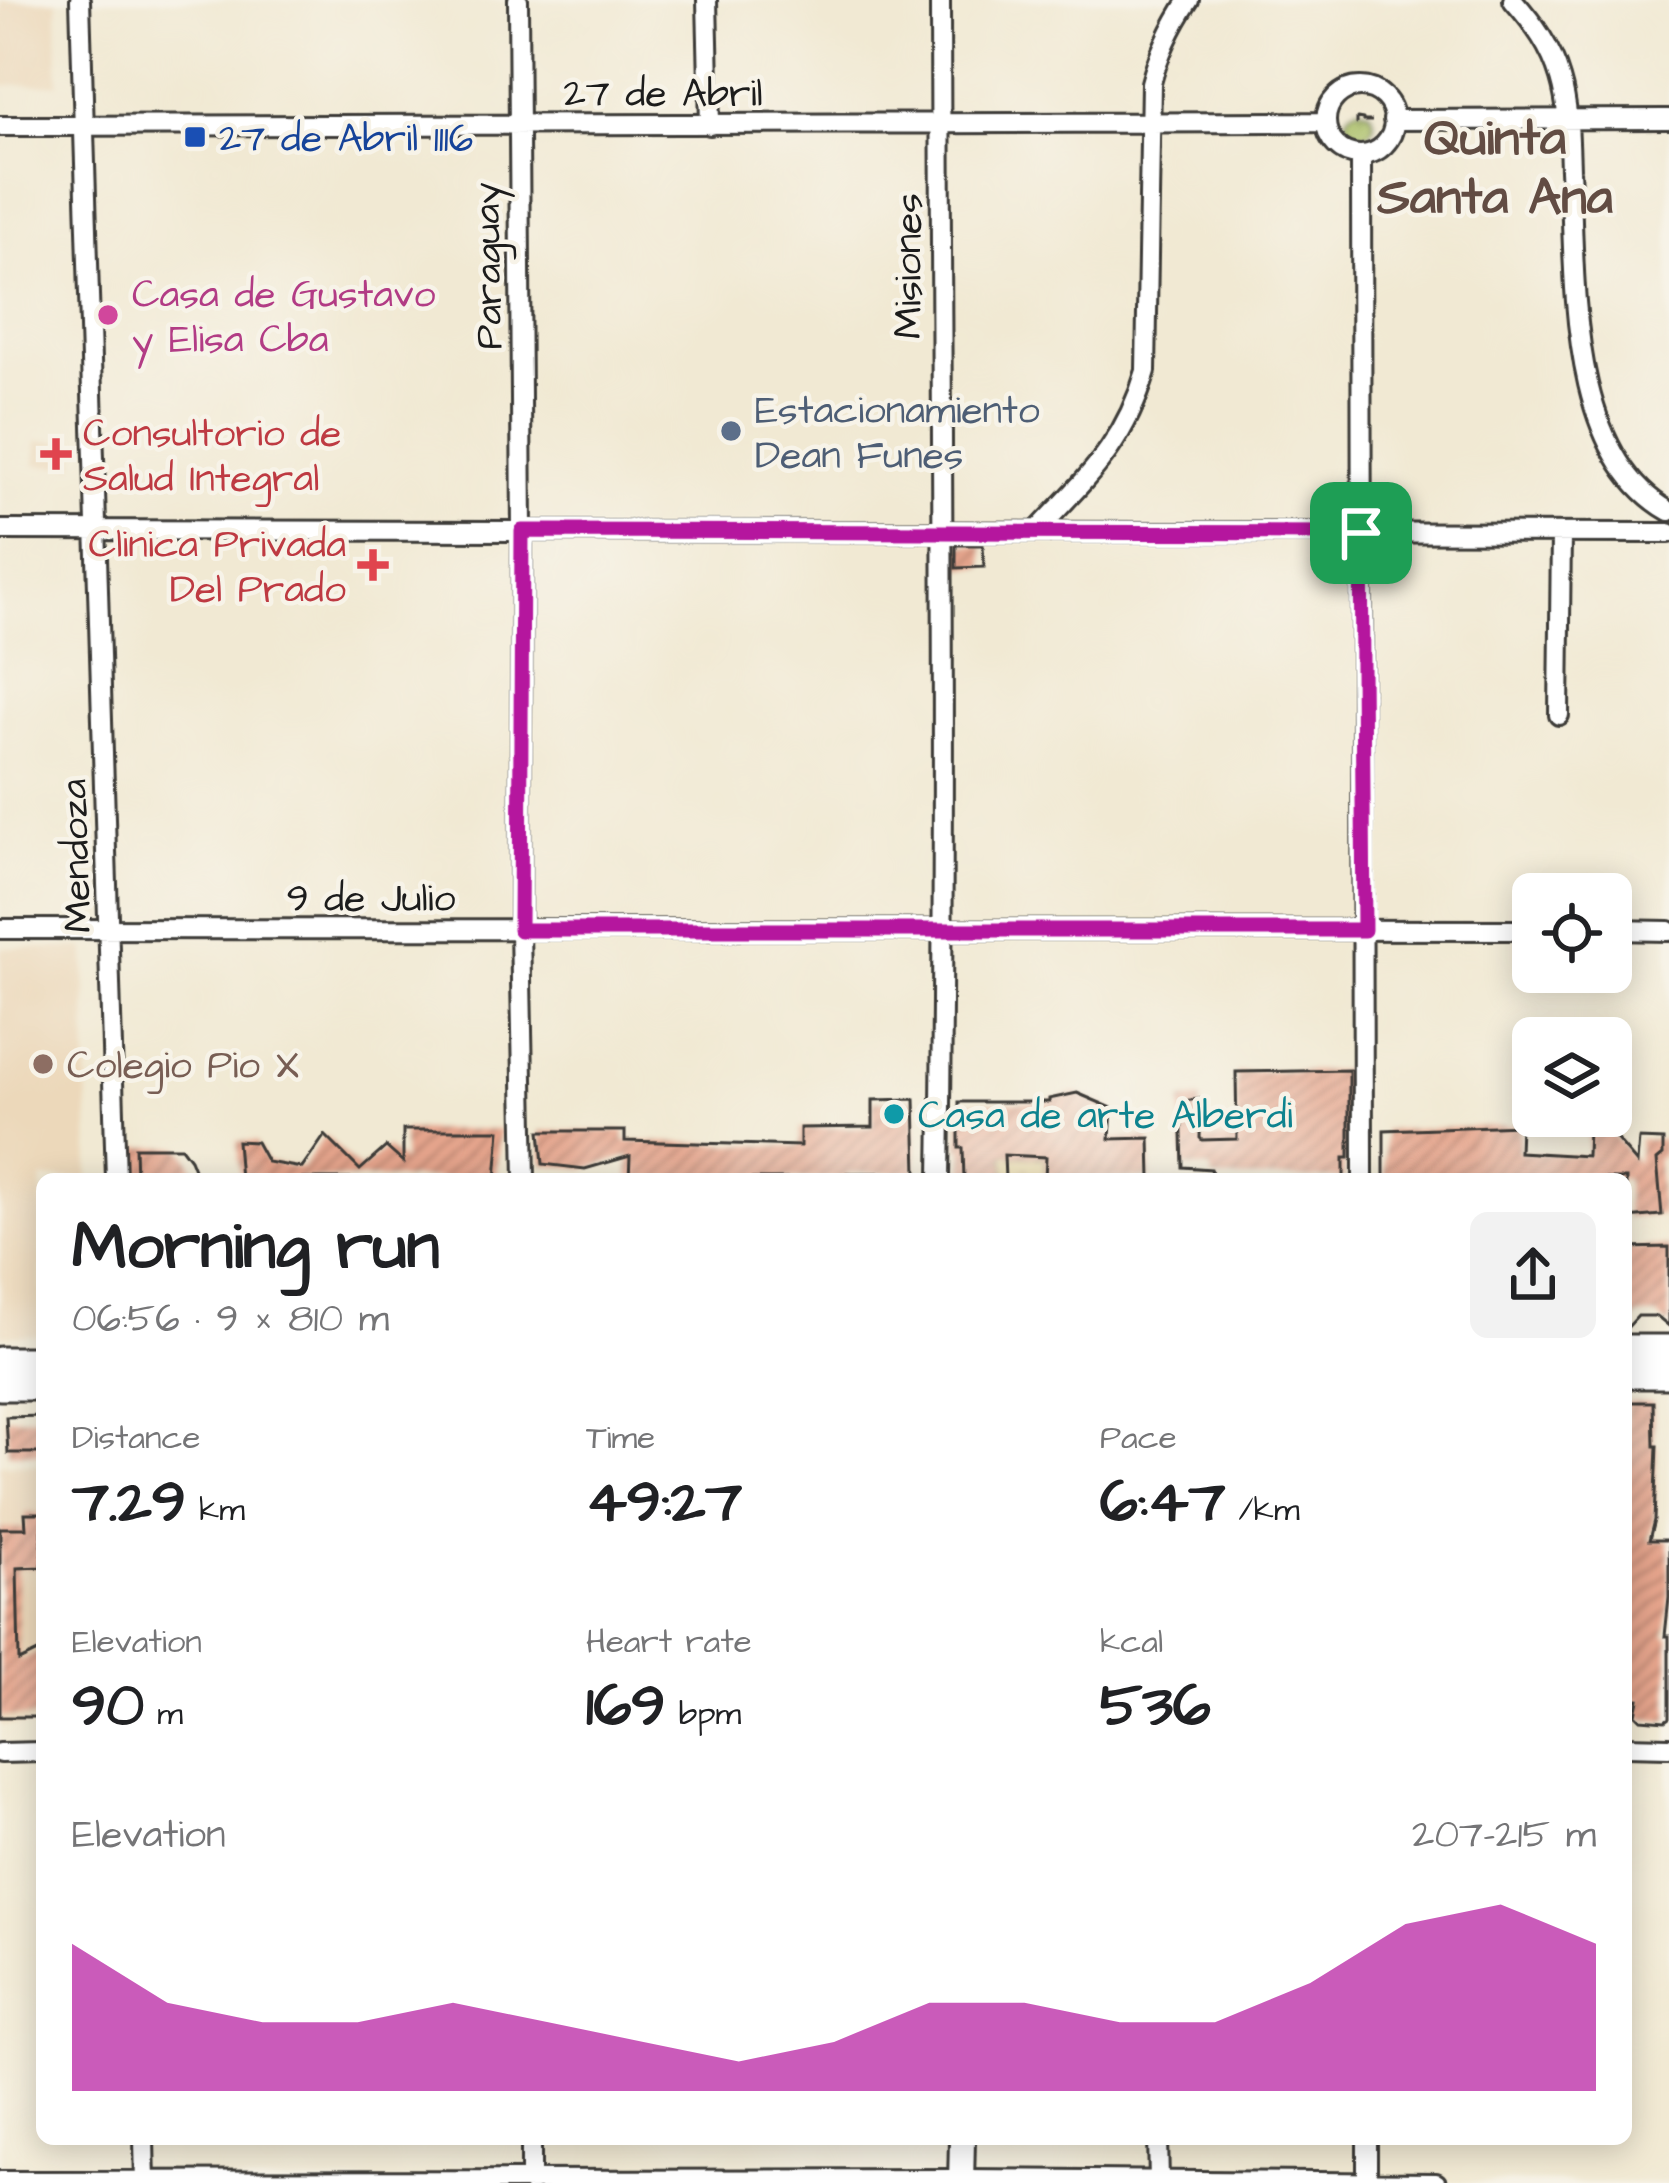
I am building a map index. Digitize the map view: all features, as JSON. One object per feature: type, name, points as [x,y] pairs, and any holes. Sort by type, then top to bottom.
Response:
[{"type":"main road","points":[[1632,1349],[1669,1349]]},
{"type":"main road","points":[[0,1361],[36,1361]]},
{"type":"main road","points":[[1632,1374],[1669,1374]]},
{"type":"main road","points":[[0,1386],[36,1386]]},
{"type":"main road","points":[[962,2145],[962,2181]]},
{"type":"street","name":"Mendoza","points":[[80,0],[116,1173]]},
{"type":"street","name":"Paraguay","points":[[518,0],[525,1173]]},
{"type":"street","points":[[707,0],[710,125]]},
{"type":"street","name":"Misiones","points":[[940,0],[944,930],[940,1173]]},
{"type":"street","points":[[1036,532],[1096,469],[1123,432],[1138,399],[1146,371],[1151,83],[1158,54],[1189,0]]},
{"type":"street","points":[[1514,0],[1540,31],[1561,80],[1568,120],[1578,309],[1594,409],[1629,477],[1669,511]]},
{"type":"street","points":[[1352,88],[1384,98],[1394,120],[1381,148],[1360,155],[1333,142],[1326,122],[1327,112],[1341,93],[1352,88]]},
{"type":"street","points":[[1394,120],[1669,119]]},
{"type":"street","name":"27 de Abril","points":[[0,127],[1326,122]]},
{"type":"street","points":[[1360,155],[1363,1173]]},
{"type":"street","points":[[0,530],[1669,533]]},
{"type":"street","points":[[1559,715],[1561,533]]},
{"type":"street","name":"9 de Julio","points":[[0,929],[1512,930]]},
{"type":"street","points":[[1632,931],[1669,931]]},
{"type":"street","points":[[1632,1746],[1669,1747]]},
{"type":"street","points":[[0,1753],[36,1752]]},
{"type":"street","points":[[144,2145],[145,2183]]},
{"type":"street","points":[[531,2145],[531,2182]]},
{"type":"street","points":[[1158,2145],[1160,2180]]},
{"type":"street","points":[[1366,2145],[1367,2182]]},
{"type":"street","points":[[0,2182],[1436,2183]]},
{"type":"shaded area","points":[[0,0],[57,0],[58,84],[0,85]]},
{"type":"shaded area","name":"Consultorio de Salud Integral","points":[[37,441],[76,442],[76,466],[35,465]]},
{"type":"shaded area","name":"Colegio Pio X","points":[[0,948],[85,948],[89,1173],[36,1173],[36,1335],[0,1335]]},
{"type":"shaded area","points":[[0,1464],[36,1464],[36,1725],[0,1725]]},
{"type":"green space","points":[[1360,108],[1370,112],[1374,122],[1370,132],[1360,136],[1350,132],[1346,122],[1350,112]]},
{"type":"sand","points":[[1004,1149],[1014,1155],[1046,1157],[1045,1173],[1005,1173]]},
{"type":"building","points":[[956,545],[983,545],[984,567],[956,568]]},
{"type":"building","points":[[1349,1070],[1349,1158],[1344,1158],[1344,1173],[1212,1173],[1211,1169],[1183,1167],[1181,1101],[1201,1099],[1202,1140],[1237,1139],[1236,1072]]},
{"type":"building","points":[[1077,1093],[1112,1108],[1110,1139],[1150,1138],[1151,1173],[1045,1173],[1046,1157],[1004,1155],[1005,1173],[964,1173],[959,1102],[1049,1099]]},
{"type":"building","points":[[915,1099],[917,1173],[629,1173],[630,1156],[585,1169],[543,1164],[540,1131],[625,1131],[625,1141],[800,1146],[800,1128],[873,1127],[873,1100]]},
{"type":"building","points":[[1512,1125],[1512,1137],[1520,1137],[1519,1152],[1587,1156],[1588,1137],[1615,1137],[1637,1163],[1639,1139],[1663,1140],[1663,1155],[1657,1160],[1662,1215],[1632,1218],[1632,1173],[1384,1173],[1384,1130]]},
{"type":"building","points":[[403,1130],[500,1130],[496,1173],[240,1173],[237,1141],[256,1142],[267,1162],[302,1168],[325,1135],[360,1170],[386,1147],[403,1162]]},
{"type":"building","points":[[135,1147],[181,1147],[196,1173],[136,1173]]},
{"type":"building","points":[[1669,1247],[1669,1326],[1657,1316],[1638,1316],[1632,1322],[1632,1248]]},
{"type":"building","points":[[1632,1402],[1653,1402],[1657,1446],[1649,1540],[1669,1540],[1665,1636],[1669,1636],[1669,1718],[1641,1719],[1636,1714],[1639,1699],[1632,1698]]},
{"type":"building","points":[[36,1416],[36,1453],[8,1453],[6,1417]]},
{"type":"building","points":[[25,1513],[36,1513],[36,1567],[17,1568],[19,1661],[36,1653],[36,1717],[0,1717],[0,1528],[26,1528]]},
{"type":"place","name":"27 de Abril 1116","points":[[195,137]]},
{"type":"place","name":"Casa de Gustavo y Elisa Cba","points":[[108,315]]},
{"type":"place","name":"Estacionamiento Dean Funes","points":[[731,431]]},
{"type":"place","name":"Consultorio de Salud Integral","points":[[56,454]]},
{"type":"place","name":"Clinica Privada Del Prado","points":[[373,565]]},
{"type":"place","name":"Colegio Pio X","points":[[43,1064]]},
{"type":"place","name":"Casa de arte Alberdi","points":[[894,1114]]},
{"type":"district","name":"Quinta Santa Ana","points":[[1495,165]]},
{"type":"route","points":[[522,531],[1361,533],[1364,930],[520,930],[522,531]]}]
